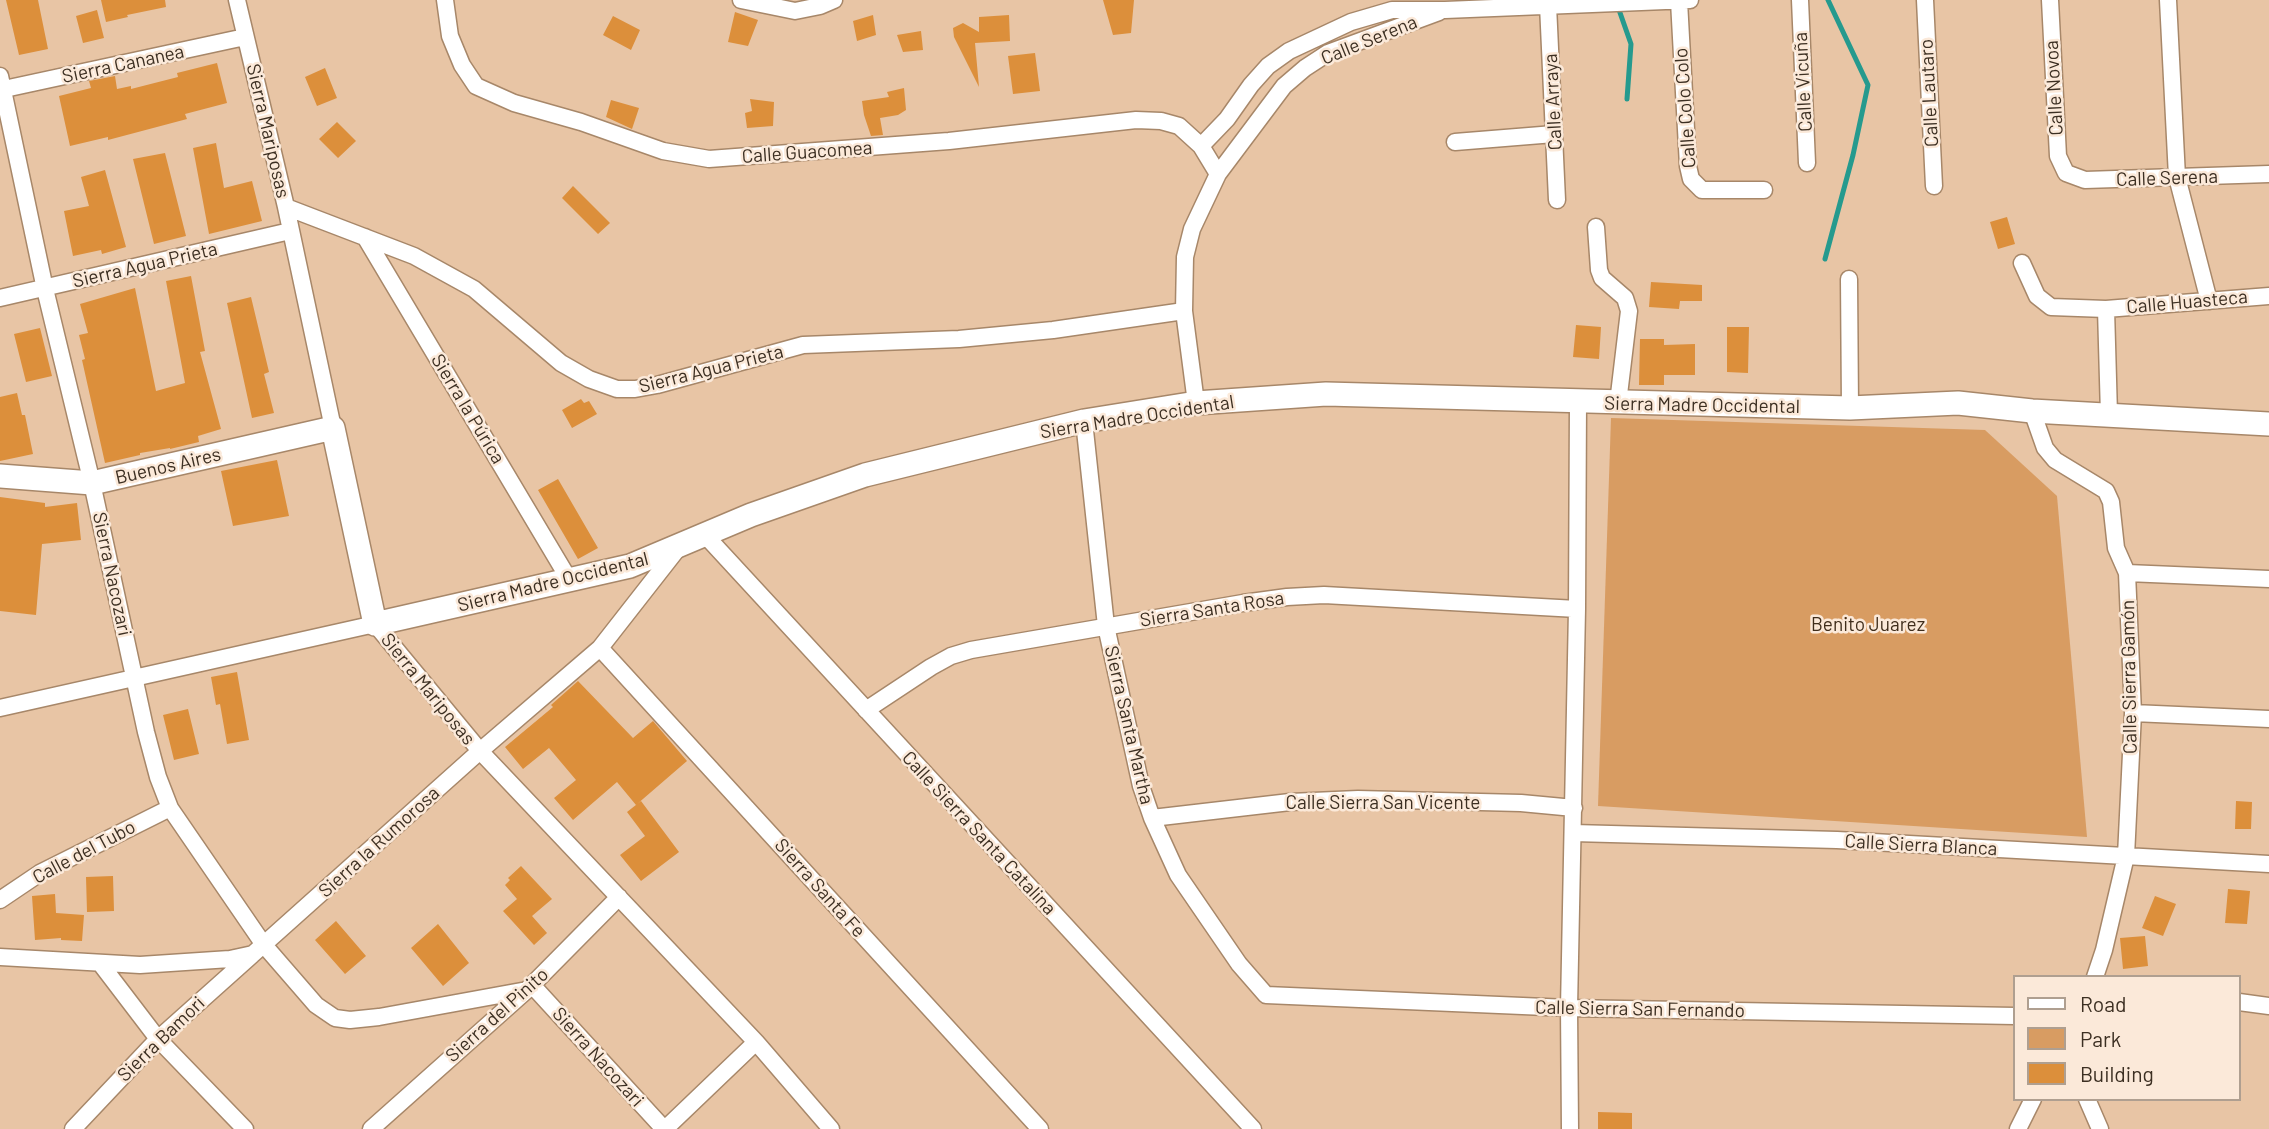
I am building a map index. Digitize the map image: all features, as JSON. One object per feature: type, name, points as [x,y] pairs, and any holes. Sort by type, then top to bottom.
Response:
[{"type":"street","name":"Sierra Mariposas","points":[[237,0],[286,207],[375,624],[480,751],[756,1042],[831,1129]]},
{"type":"street","name":"Calle Guacomea","points":[[445,0],[450,36],[462,65],[476,86],[514,103],[581,122],[663,151],[709,159],[949,141],[1136,120],[1161,121],[1179,126],[1201,146],[1218,174]]},
{"type":"street","points":[[741,0],[795,11],[834,0]]},
{"type":"street","name":"Calle Serena","points":[[1201,146],[1227,119],[1251,85],[1269,66],[1289,51],[1351,22],[1392,10],[1445,10],[1529,3],[1548,5],[1690,0]]},
{"type":"street","name":"Calle Vicuña","points":[[1800,0],[1807,163]]},
{"type":"street","name":"Calle Lautaro","points":[[1925,0],[1934,186]]},
{"type":"street","name":"Calle Novoa","points":[[2050,0],[2058,156],[2066,173]]},
{"type":"street","points":[[2168,0],[2177,177],[2209,301]]},
{"type":"street","name":"Calle Colo Colo","points":[[1679,1],[1688,166],[1691,179],[1702,190],[1764,190]]},
{"type":"street","name":"Calle Arraya","points":[[1548,5],[1557,200]]},
{"type":"street","name":"Calle Serena","points":[[1196,403],[1184,312],[1185,257],[1192,229],[1218,174],[1277,94],[1305,68],[1328,53],[1445,10]]},
{"type":"street","name":"Sierra Cananea","points":[[1,85],[245,37]]},
{"type":"street","name":"Sierra Nacozari","points":[[1,85],[45,289],[158,777],[170,808],[259,950],[316,1004],[335,1018],[350,1020],[379,1017],[529,987],[664,1129]]},
{"type":"street","points":[[1455,142],[1554,134]]},
{"type":"street","name":"Calle Serena","points":[[2066,173],[2084,180],[2269,174]]},
{"type":"street","name":"Sierra Agua Prieta","points":[[286,207],[414,256],[474,289],[561,363],[589,379],[617,389],[657,385],[803,345],[959,339],[1053,330],[1184,312]]},
{"type":"street","points":[[1596,228],[1602,278],[1625,298],[1629,311],[1618,402]]},
{"type":"street","name":"Sierra Agua Prieta","points":[[0,298],[290,231]]},
{"type":"street","name":"Sierra la Púrica","points":[[365,237],[570,581]]},
{"type":"street","name":"Calle Huasteca","points":[[2022,263],[2038,296],[2046,305],[2106,309],[2269,296]]},
{"type":"street","points":[[1849,279],[1850,408]]},
{"type":"street","name":"Calle Huasteca","points":[[2106,309],[2109,415]]},
{"type":"street","name":"Sierra Madre Occidental","points":[[0,708],[630,566],[804,495],[865,475],[1084,421],[1196,403],[1326,394],[1850,408],[1958,403],[2032,411],[2269,424]]},
{"type":"street","points":[[1570,1129],[1569,1007],[1578,402]]},
{"type":"street","name":"Calle Sierra Gamón","points":[[2032,411],[2045,448],[2055,460],[2106,491],[2111,502],[2116,548],[2127,573],[2133,713],[2126,856],[2096,975]]},
{"type":"street","name":"Sierra Santa Martha","points":[[1084,421],[1106,626],[1141,786],[1152,818],[1178,875],[1199,909],[1254,984],[1266,995]]},
{"type":"street","name":"Buenos Aires","points":[[0,476],[92,483],[333,428]]},
{"type":"street","name":"Calle Sierra Santa Catalina","points":[[706,536],[1253,1129]]},
{"type":"street","name":"Sierra la Rumorosa","points":[[259,950],[480,751],[600,648],[680,546]]},
{"type":"street","points":[[2127,573],[2269,579]]},
{"type":"street","name":"Sierra Santa Rosa","points":[[866,710],[951,656],[971,650],[1243,603],[1324,595],[1577,609]]},
{"type":"street","name":"Sierra Santa Fe","points":[[600,648],[1040,1129]]},
{"type":"street","points":[[2133,713],[2269,719]]},
{"type":"street","name":"Calle Sierra San Vicente","points":[[1152,818],[1290,802],[1358,799],[1521,803],[1574,808]]},
{"type":"street","name":"Calle del Tubo","points":[[0,900],[40,873],[170,808]]},
{"type":"street","name":"Calle Sierra Blanca","points":[[1573,833],[1837,840],[2269,864]]},
{"type":"street","name":"Sierra del Pinito","points":[[371,1129],[529,987],[620,897]]},
{"type":"street","points":[[0,957],[140,965],[230,959],[259,950]]},
{"type":"street","name":"Sierra Bamori","points":[[73,1129],[158,1039],[259,950]]},
{"type":"street","points":[[100,963],[158,1039],[245,1129]]},
{"type":"street","name":"Calle Sierra San Fernando","points":[[1266,995],[1569,1007],[2014,1016]]},
{"type":"street","points":[[2241,1002],[2269,1006]]},
{"type":"street","points":[[664,1129],[756,1042]]},
{"type":"street","points":[[2018,1129],[2032,1101]]},
{"type":"street","points":[[2088,1101],[2100,1129]]},
{"type":"green space","name":"Benito Juarez","points":[[1611,418],[1985,430],[2057,496],[2087,837],[1598,806]]},
{"type":"building","points":[[6,0],[38,0],[48,49],[19,55]]},
{"type":"building","points":[[101,0],[165,0],[166,7],[106,22]]},
{"type":"building","points":[[1103,0],[1134,0],[1131,33],[1113,35]]},
{"type":"building","points":[[97,10],[104,38],[83,43],[76,16]]},
{"type":"building","points":[[735,12],[758,20],[748,46],[728,42]]},
{"type":"building","points":[[873,15],[876,35],[857,41],[853,21]]},
{"type":"building","points":[[1009,15],[1010,41],[975,43],[979,87],[954,37],[953,28],[963,23],[979,32],[979,17]]},
{"type":"building","points":[[613,16],[640,30],[631,50],[603,35]]},
{"type":"building","points":[[921,31],[923,50],[903,52],[897,35]]},
{"type":"building","points":[[1035,53],[1040,91],[1013,94],[1008,56]]},
{"type":"building","points":[[217,63],[227,103],[185,114],[187,119],[108,140],[108,137],[70,146],[59,96],[91,88],[89,81],[115,76],[117,89],[131,86],[131,89],[178,77],[177,73]]},
{"type":"building","points":[[325,68],[337,98],[317,106],[305,77]]},
{"type":"building","points":[[904,88],[906,110],[898,115],[880,118],[883,135],[871,136],[862,101],[889,97],[887,92]]},
{"type":"building","points":[[750,99],[774,102],[773,126],[747,128],[745,113],[752,111]]},
{"type":"building","points":[[611,100],[639,108],[632,129],[606,117]]},
{"type":"building","points":[[337,122],[356,141],[338,158],[319,139]]},
{"type":"building","points":[[216,143],[224,188],[252,181],[262,221],[209,234],[193,148]]},
{"type":"building","points":[[165,153],[186,236],[154,244],[133,159]]},
{"type":"building","points":[[105,170],[126,247],[102,254],[101,250],[73,256],[64,211],[89,206],[81,177]]},
{"type":"building","points":[[573,186],[610,223],[598,234],[562,198]]},
{"type":"building","points":[[2007,217],[2015,244],[1998,249],[1990,222]]},
{"type":"building","points":[[191,276],[205,351],[200,352],[221,429],[198,436],[199,442],[140,453],[105,463],[82,360],[85,359],[79,335],[88,333],[80,304],[135,288],[156,391],[185,383],[166,281]]},
{"type":"building","points":[[1651,282],[1702,285],[1702,301],[1680,301],[1679,309],[1649,307]]},
{"type":"building","points":[[251,297],[269,372],[264,374],[274,413],[252,418],[227,303]]},
{"type":"building","points":[[1576,325],[1601,327],[1599,359],[1573,357]]},
{"type":"building","points":[[1727,327],[1749,327],[1748,373],[1727,372]]},
{"type":"building","points":[[40,328],[52,376],[26,382],[14,334]]},
{"type":"building","points":[[1640,339],[1664,339],[1664,345],[1695,344],[1695,375],[1664,375],[1664,385],[1639,385]]},
{"type":"building","points":[[17,393],[22,415],[25,415],[33,454],[0,461],[0,397]]},
{"type":"building","points":[[581,399],[584,403],[589,401],[597,414],[572,428],[562,410]]},
{"type":"building","points":[[277,460],[289,516],[233,526],[221,471]]},
{"type":"building","points":[[558,479],[598,548],[578,559],[538,490]]},
{"type":"building","points":[[0,497],[45,503],[45,507],[77,503],[81,540],[42,544],[36,615],[0,611]]},
{"type":"building","points":[[237,672],[249,740],[227,744],[220,704],[216,705],[211,677]]},
{"type":"building","points":[[578,681],[633,738],[653,721],[687,761],[636,805],[617,782],[573,820],[554,798],[576,780],[549,748],[523,769],[505,747],[553,707],[551,705]]},
{"type":"building","points":[[188,709],[199,754],[174,760],[163,715]]},
{"type":"building","points":[[641,801],[679,852],[641,881],[620,855],[645,836],[627,812]]},
{"type":"building","points":[[2236,801],[2252,802],[2251,829],[2235,829]]},
{"type":"building","points":[[521,866],[552,899],[532,916],[547,933],[534,945],[503,911],[517,899],[505,885],[510,880],[508,878]]},
{"type":"building","points":[[113,876],[114,911],[87,912],[86,877]]},
{"type":"building","points":[[2228,889],[2250,891],[2247,924],[2225,923]]},
{"type":"building","points":[[55,894],[56,913],[84,915],[82,941],[61,938],[35,940],[32,896]]},
{"type":"building","points":[[2155,896],[2176,904],[2163,936],[2142,928]]},
{"type":"building","points":[[336,921],[366,956],[345,974],[315,940]]},
{"type":"building","points":[[438,924],[469,963],[443,986],[411,948]]},
{"type":"building","points":[[2145,936],[2148,966],[2123,969],[2120,938]]},
{"type":"building","points":[[1598,1112],[1632,1113],[1632,1129],[1598,1129]]},
{"type":"waterway","points":[[1825,259],[1853,155],[1868,85],[1828,0]]},
{"type":"waterway","points":[[1618,7],[1631,44],[1627,99]]}]
